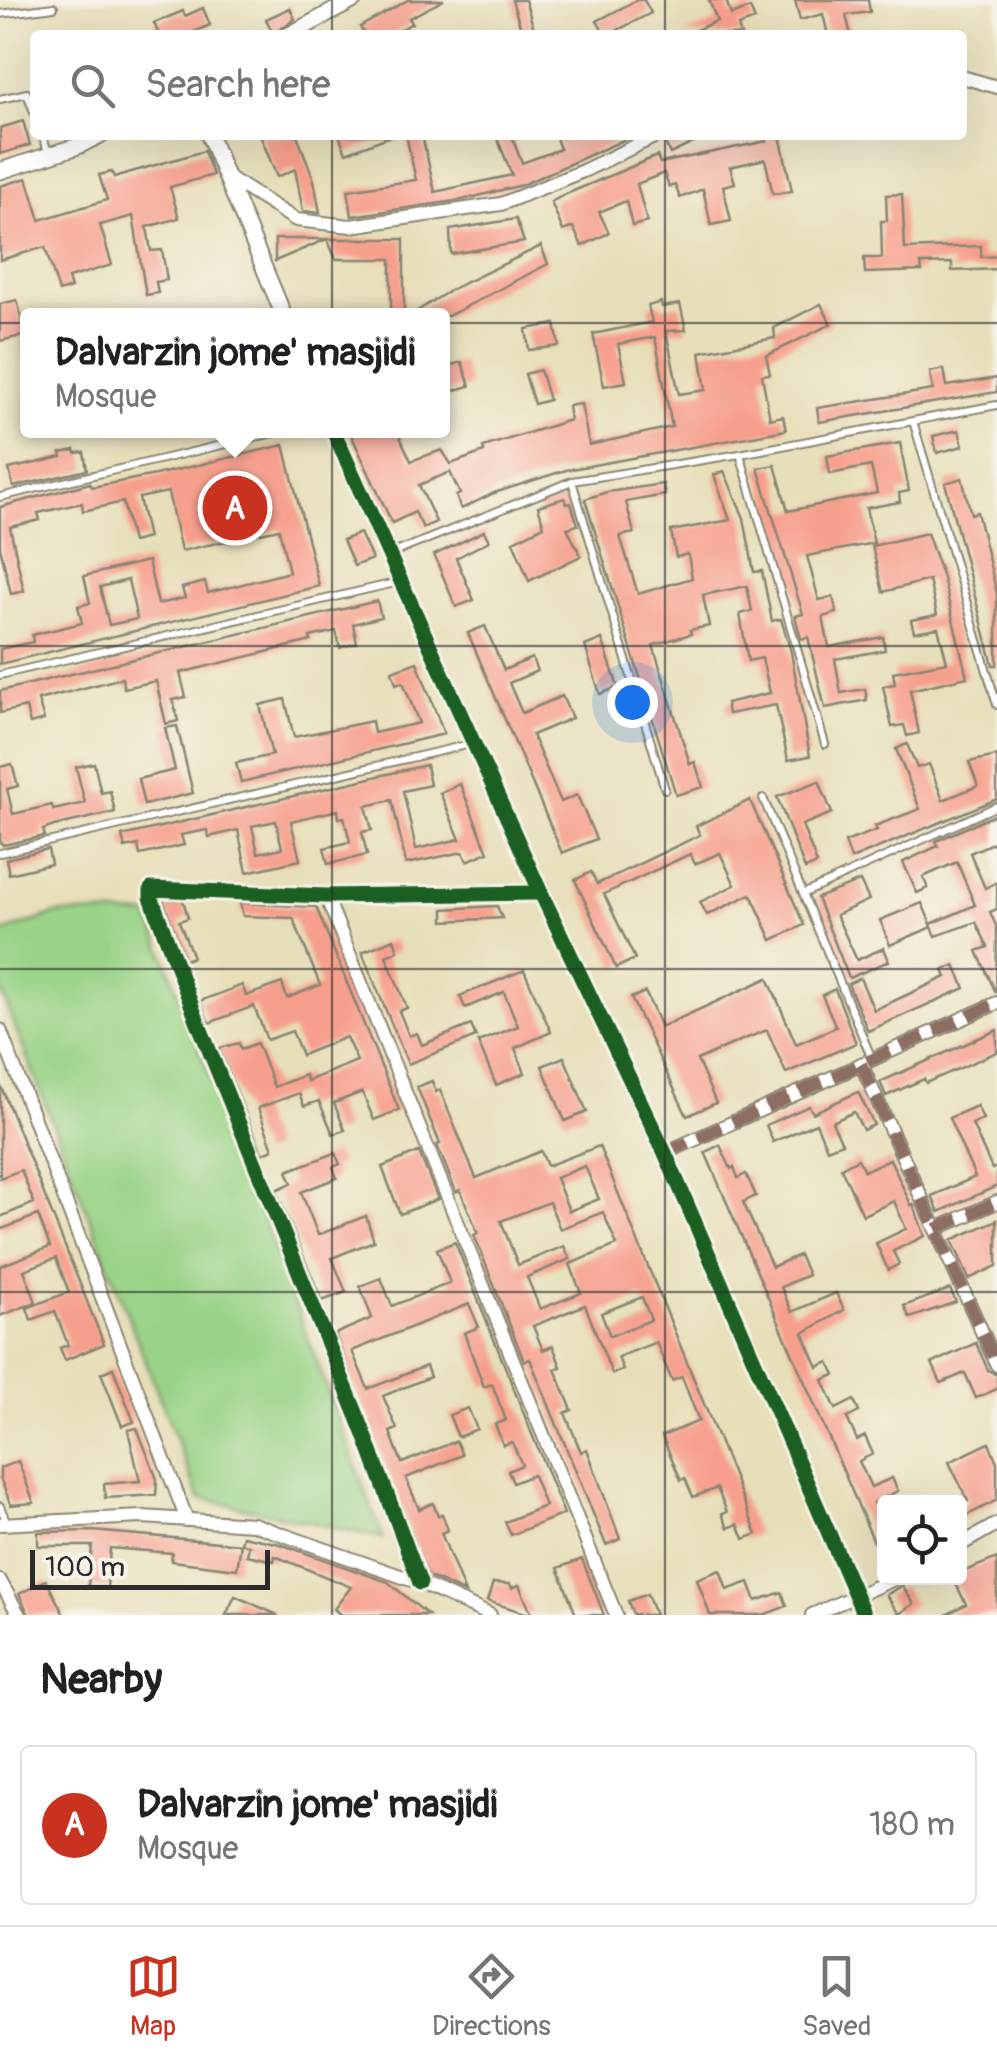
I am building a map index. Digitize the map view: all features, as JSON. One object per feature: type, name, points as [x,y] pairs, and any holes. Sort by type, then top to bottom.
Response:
[{"type":"street","points":[[298,30],[354,0]]},
{"type":"street","points":[[967,78],[997,87]]},
{"type":"street","points":[[0,171],[88,140]]},
{"type":"street","points":[[212,140],[281,308]]},
{"type":"street","points":[[227,177],[296,220],[351,226],[501,204],[648,140]]},
{"type":"street","points":[[336,438],[472,744],[664,1153],[864,1615]]},
{"type":"street","points":[[420,1583],[363,1430],[197,1020],[151,889],[326,896],[541,894]]},
{"type":"street","points":[[326,896],[616,1615]]},
{"type":"street","points":[[664,1153],[997,1003]]},
{"type":"street","points":[[0,1030],[187,1520]]},
{"type":"street","points":[[866,1062],[997,1365]]},
{"type":"street","points":[[936,1229],[997,1202]]},
{"type":"street","points":[[3,1523],[142,1517],[253,1524],[420,1583],[490,1615]]},
{"type":"street","points":[[967,1541],[997,1524]]},
{"type":"street","points":[[0,1580],[19,1615]]},
{"type":"street","points":[[812,1615],[882,1585]]},
{"type":"lane","points":[[0,14],[54,7]]},
{"type":"lane","points":[[0,99],[27,93],[30,101]]},
{"type":"lane","points":[[44,140],[50,155]]},
{"type":"lane","points":[[390,554],[572,481],[997,405]]},
{"type":"lane","points":[[913,421],[997,706]]},
{"type":"lane","points":[[0,497],[252,438]]},
{"type":"lane","points":[[740,454],[826,744]]},
{"type":"lane","points":[[572,481],[664,789]]},
{"type":"lane","points":[[0,675],[400,582]]},
{"type":"lane","points":[[0,853],[472,744]]},
{"type":"lane","points":[[763,798],[805,892],[866,1062]]},
{"type":"lane","points":[[805,892],[997,806]]},
{"type":"lane","points":[[0,1506],[3,1523]]},
{"type":"green space","points":[[59,913],[149,915],[383,1538],[199,1498],[0,988],[0,933]]},
{"type":"building","points":[[408,0],[444,0],[409,18],[412,23],[400,30],[360,27]]},
{"type":"building","points":[[512,0],[525,0],[534,30],[521,30]]},
{"type":"building","points":[[637,0],[644,0],[651,13],[618,30],[602,30],[597,21]]},
{"type":"building","points":[[709,0],[726,0],[731,15],[750,8],[755,20],[738,26],[739,30],[696,30],[717,21]]},
{"type":"building","points":[[795,0],[868,0],[870,12],[846,15],[850,30],[827,30],[823,14],[800,20]]},
{"type":"building","points":[[203,8],[210,25],[198,30],[157,30],[154,23],[183,11],[185,16]]},
{"type":"building","points":[[290,8],[295,19],[279,30],[271,30],[266,19]]},
{"type":"building","points":[[23,121],[30,145],[0,154],[0,128]]},
{"type":"building","points":[[262,140],[299,140],[314,180],[320,213],[303,211],[295,169],[277,177]]},
{"type":"building","points":[[341,140],[380,140],[346,153]]},
{"type":"building","points":[[407,140],[423,140],[435,192],[512,175],[498,140],[513,140],[522,163],[560,149],[557,140],[624,140],[522,185],[462,200],[352,216],[348,190],[416,180]]},
{"type":"building","points":[[666,140],[699,140],[670,154]]},
{"type":"building","points":[[781,140],[792,191],[773,194],[765,159],[730,167],[735,183],[723,186],[731,221],[711,225],[703,189],[680,198],[675,185],[669,187],[664,173],[637,184],[647,222],[632,226],[626,201],[599,212],[609,233],[582,246],[573,227],[563,231],[551,202],[657,156],[660,163]]},
{"type":"building","points":[[204,151],[213,175],[170,187],[179,218],[147,227],[151,251],[162,250],[167,280],[156,282],[158,293],[146,295],[133,216],[100,225],[112,265],[68,278],[71,288],[59,292],[45,247],[0,260],[0,186],[27,178],[40,220],[107,200],[99,175],[112,172],[114,177]]},
{"type":"building","points":[[902,194],[905,249],[981,246],[981,257],[997,256],[997,269],[952,271],[952,263],[921,264],[922,271],[865,273],[864,258],[882,258],[881,221],[887,221],[886,195]]},
{"type":"building","points":[[516,219],[524,242],[451,254],[450,230]]},
{"type":"building","points":[[275,239],[327,239],[275,261]]},
{"type":"building","points":[[327,239],[404,239],[404,308],[391,308],[391,259],[336,259]]},
{"type":"building","points":[[541,246],[548,264],[450,315],[450,308],[422,308]]},
{"type":"building","points":[[17,300],[20,336],[0,341],[0,304]]},
{"type":"building","points":[[661,302],[662,307],[680,304],[686,330],[666,331],[679,394],[706,390],[700,352],[775,338],[774,328],[821,304],[831,324],[766,356],[770,374],[762,375],[770,419],[783,416],[786,430],[566,470],[494,493],[461,509],[456,496],[460,494],[450,472],[419,485],[436,522],[423,528],[415,512],[392,523],[353,438],[401,438],[411,461],[442,450],[451,464],[484,452],[483,447],[570,420],[568,406],[581,404],[589,445],[672,427],[655,337],[618,344],[626,382],[604,386],[593,334],[652,322],[648,306]]},
{"type":"building","points":[[555,324],[559,346],[529,350],[526,329]]},
{"type":"building","points":[[462,362],[470,386],[450,392],[450,366]]},
{"type":"building","points":[[944,369],[947,386],[997,378],[997,392],[819,422],[817,408],[933,390],[930,372]]},
{"type":"building","points":[[540,370],[549,400],[534,404],[525,374]]},
{"type":"building","points":[[959,430],[963,446],[937,453],[933,436]]},
{"type":"building","points":[[900,443],[909,491],[899,493],[900,502],[866,508],[874,543],[807,556],[819,600],[833,597],[837,613],[823,617],[829,647],[883,637],[885,650],[835,659],[841,693],[865,689],[867,700],[825,708],[808,637],[801,639],[795,616],[803,614],[758,468],[775,465],[788,511],[877,493],[871,466],[830,474],[827,456]]},
{"type":"building","points":[[284,445],[319,586],[0,664],[0,649],[33,642],[32,635],[82,623],[78,606],[90,603],[84,576],[148,561],[158,604],[185,598],[182,588],[205,582],[208,593],[289,572],[279,529],[181,551],[168,492],[139,498],[148,538],[132,542],[123,502],[83,511],[82,503],[38,513],[40,520],[10,527],[24,591],[11,594],[0,547],[0,507],[90,483],[92,487]],"holes":[[[128,580],[137,619],[109,625],[100,587]]]},
{"type":"building","points":[[84,452],[87,470],[13,487],[9,469],[62,457],[61,453]]},
{"type":"building","points":[[724,471],[744,518],[754,572],[762,571],[772,621],[781,619],[791,652],[810,756],[788,760],[776,705],[728,714],[726,703],[770,693],[762,658],[748,661],[740,614],[752,611],[747,586],[703,595],[709,626],[653,645],[690,764],[695,762],[703,787],[676,795],[585,499],[663,484],[665,495],[626,502],[634,533],[620,536],[638,594],[692,578],[688,554],[676,557],[671,531],[730,520],[714,475]]},
{"type":"building","points":[[962,478],[971,514],[977,512],[997,594],[997,665],[993,665],[945,483]]},
{"type":"building","points":[[565,498],[567,504],[571,503],[578,525],[567,528],[581,556],[529,581],[513,541],[544,526],[538,506]]},
{"type":"building","points":[[484,531],[489,541],[456,558],[474,600],[456,607],[434,555]]},
{"type":"building","points":[[360,533],[372,559],[354,566],[343,540]]},
{"type":"building","points":[[927,533],[943,578],[967,677],[910,690],[919,733],[907,736],[904,725],[892,727],[883,686],[895,684],[893,672],[947,662],[938,628],[914,632],[911,620],[937,615],[929,580],[883,592],[872,546]]},
{"type":"building","points":[[377,601],[381,617],[353,624],[357,643],[340,648],[336,631],[310,637],[311,641],[180,673],[186,697],[173,700],[178,721],[166,724],[156,681],[124,688],[122,678],[38,700],[44,720],[30,724],[26,707],[0,713],[0,691]]},
{"type":"building","points":[[485,626],[504,670],[532,658],[537,671],[509,683],[522,713],[562,696],[572,718],[532,735],[561,802],[577,795],[596,839],[562,853],[468,633]]},
{"type":"building","points":[[602,639],[618,687],[600,694],[585,646]]},
{"type":"building","points":[[417,662],[444,734],[241,782],[236,763],[272,755],[260,705],[285,699],[294,737],[372,721],[374,733],[419,723],[403,682],[396,684],[392,671]]},
{"type":"building","points":[[177,726],[193,793],[144,805],[138,779],[175,770],[165,728]]},
{"type":"building","points":[[907,744],[917,768],[929,764],[943,800],[978,786],[969,762],[997,756],[997,799],[851,859],[845,842],[920,809],[896,749]]},
{"type":"building","points":[[94,763],[101,793],[110,791],[115,812],[54,826],[43,830],[45,836],[3,845],[0,767],[12,764],[18,786],[7,789],[13,814],[52,805],[53,810],[85,803],[76,767]]},
{"type":"building","points":[[426,765],[430,785],[403,791],[416,849],[460,839],[440,793],[460,784],[488,852],[467,861],[463,852],[406,864],[392,800],[366,806],[372,830],[362,832],[367,855],[328,864],[324,848],[350,842],[344,817],[339,818],[338,810],[291,821],[300,860],[247,872],[238,830],[209,837],[207,830],[181,835],[184,845],[140,855],[138,845],[125,848],[122,836]],"holes":[[[276,821],[282,848],[258,853],[252,826]]]},
{"type":"building","points":[[819,781],[832,813],[802,825],[817,864],[805,869],[777,797]]},
{"type":"building","points":[[750,800],[804,925],[772,940],[751,894],[707,915],[700,902],[735,885],[720,853],[695,864],[690,854],[604,894],[635,959],[616,968],[575,880],[591,872],[597,884],[700,835],[696,826]]},
{"type":"building","points":[[997,814],[997,841],[970,853],[985,888],[997,882],[997,909],[990,912],[997,928],[996,993],[977,951],[988,947],[976,922],[936,936],[932,927],[890,945],[880,920],[922,903],[931,924],[975,905],[957,862],[923,877],[928,888],[917,893],[903,862],[938,846],[936,841]]},
{"type":"building","points":[[48,849],[51,864],[9,874],[6,859]]},
{"type":"building","points":[[860,881],[869,900],[836,915],[857,960],[884,948],[889,961],[849,978],[817,898]]},
{"type":"building","points":[[163,899],[183,900],[188,918],[179,921],[193,957],[185,960]]},
{"type":"building","points":[[240,903],[316,907],[399,1110],[374,1120],[362,1092],[334,1103],[345,1130],[333,1134],[319,1101],[304,1106],[299,1093],[258,1108],[273,1149],[262,1154],[219,1048],[239,1043],[241,1049],[257,1043],[274,1087],[305,1075],[307,1081],[357,1061],[346,1037],[302,1055],[292,1031],[267,1040],[254,1006],[209,1023],[200,1001],[242,985],[246,996],[282,983],[287,998],[320,985],[293,918],[243,916]]},
{"type":"building","points":[[497,906],[502,918],[444,921],[444,909]]},
{"type":"building","points":[[394,939],[398,951],[386,956],[407,1008],[399,1011],[409,1036],[417,1033],[422,1045],[471,1025],[476,1037],[408,1064],[362,952]]},
{"type":"building","points":[[955,965],[965,988],[868,1031],[848,984],[860,978],[874,1010],[946,977],[943,970]]},
{"type":"building","points":[[524,970],[551,1032],[515,1048],[525,1073],[496,1085],[478,1042],[518,1026],[504,992],[465,1008],[460,996]]},
{"type":"building","points":[[768,978],[796,1044],[836,1027],[822,995],[835,989],[856,1043],[786,1073],[767,1030],[742,1040],[697,1060],[716,1103],[687,1116],[631,998],[645,992],[661,1027]]},
{"type":"building","points":[[997,1030],[997,1052],[886,1096],[880,1082]]},
{"type":"building","points":[[564,1057],[587,1112],[565,1121],[542,1066]]},
{"type":"building","points":[[432,1081],[436,1092],[440,1090],[476,1178],[541,1151],[547,1166],[599,1146],[757,1534],[744,1539],[738,1524],[728,1528],[722,1514],[727,1512],[717,1488],[693,1497],[685,1478],[681,1480],[662,1436],[699,1421],[682,1377],[672,1381],[656,1342],[618,1357],[623,1370],[612,1374],[585,1305],[533,1326],[543,1350],[553,1346],[561,1367],[555,1369],[572,1410],[565,1413],[581,1452],[587,1449],[620,1539],[606,1545],[530,1359],[524,1361],[474,1235],[478,1233],[460,1190],[456,1192],[417,1087]],"holes":[[[585,1166],[599,1199],[569,1211],[556,1178]],[[549,1202],[560,1229],[603,1212],[617,1245],[570,1264],[581,1293],[540,1309],[527,1277],[570,1259],[564,1246],[518,1265],[501,1221]],[[642,1297],[651,1320],[610,1336],[601,1313]]]},
{"type":"building","points":[[0,1084],[104,1344],[65,1360],[60,1348],[68,1345],[55,1311],[31,1320],[27,1308],[69,1292],[56,1258],[24,1270],[36,1302],[0,1316],[0,1266],[50,1247],[38,1215],[0,1230],[0,1217],[34,1203],[21,1170],[0,1178]]},
{"type":"building","points":[[858,1092],[874,1125],[863,1130],[854,1112],[832,1122],[842,1143],[827,1149],[816,1123],[773,1142],[766,1125],[809,1106],[813,1113]]},
{"type":"building","points":[[977,1106],[983,1119],[972,1124],[992,1169],[997,1167],[997,1186],[939,1212],[932,1196],[975,1177],[949,1118]]},
{"type":"building","points":[[720,1145],[738,1178],[746,1174],[756,1196],[743,1202],[772,1267],[799,1255],[808,1275],[781,1287],[792,1312],[836,1293],[844,1310],[803,1333],[818,1367],[829,1362],[835,1375],[823,1380],[836,1409],[854,1400],[859,1412],[847,1418],[857,1440],[865,1436],[873,1454],[859,1461],[871,1487],[892,1478],[898,1491],[877,1495],[873,1503],[877,1512],[877,1549],[705,1152]]},
{"type":"building","points":[[419,1152],[438,1199],[400,1214],[382,1167]]},
{"type":"building","points":[[335,1153],[340,1164],[333,1167],[337,1178],[301,1192],[318,1235],[366,1216],[374,1241],[332,1258],[346,1292],[322,1301],[276,1190],[292,1183],[287,1171]]},
{"type":"building","points":[[858,1159],[864,1171],[890,1159],[925,1236],[893,1251],[899,1264],[888,1270],[876,1243],[906,1229],[894,1201],[863,1215],[841,1168]]},
{"type":"building","points":[[997,1220],[997,1266],[969,1279],[952,1240]]},
{"type":"building","points":[[455,1242],[564,1514],[511,1535],[505,1522],[545,1506],[533,1475],[513,1483],[508,1471],[522,1465],[512,1442],[503,1445],[495,1424],[506,1420],[492,1384],[484,1387],[464,1333],[479,1327],[469,1304],[352,1351],[368,1389],[426,1366],[430,1377],[383,1396],[397,1429],[390,1432],[402,1463],[456,1441],[462,1455],[406,1478],[419,1509],[433,1503],[438,1516],[442,1514],[448,1530],[441,1533],[465,1593],[428,1576],[335,1334],[372,1318],[360,1286],[381,1278],[392,1306],[450,1283],[437,1249]]},
{"type":"building","points":[[950,1289],[956,1302],[910,1318],[904,1306]]},
{"type":"building","points":[[976,1343],[988,1370],[997,1375],[997,1389],[976,1398],[965,1373],[941,1383],[932,1363]]},
{"type":"building","points":[[113,1368],[134,1422],[122,1426],[101,1373]]},
{"type":"building","points":[[468,1408],[477,1429],[458,1437],[449,1415]]},
{"type":"building","points":[[137,1428],[157,1479],[156,1495],[105,1498],[104,1484],[140,1481],[128,1430]]},
{"type":"building","points":[[989,1443],[997,1462],[997,1500],[967,1515],[967,1495],[949,1462]]},
{"type":"building","points":[[18,1461],[34,1503],[11,1505],[0,1478],[0,1468]]},
{"type":"building","points":[[93,1531],[241,1544],[237,1569],[171,1561],[172,1553],[110,1548],[107,1588],[88,1586],[92,1546],[38,1546],[38,1532]]},
{"type":"building","points":[[243,1536],[280,1544],[388,1582],[428,1615],[341,1615],[334,1609],[351,1587],[275,1556],[274,1561],[247,1555],[249,1546],[241,1543]]},
{"type":"building","points":[[997,1558],[997,1615],[946,1615],[966,1604],[956,1585],[967,1585],[967,1570]]},
{"type":"building","points":[[582,1559],[604,1615],[576,1615],[558,1568]]},
{"type":"building","points":[[720,1570],[727,1590],[749,1582],[756,1601],[782,1592],[787,1606],[763,1615],[710,1615],[697,1579]]},
{"type":"building","points":[[46,1580],[64,1615],[29,1615],[19,1594]]},
{"type":"building","points":[[493,1583],[510,1584],[512,1588],[519,1585],[532,1615],[487,1601]]},
{"type":"building","points":[[902,1586],[914,1604],[899,1614],[886,1595]]},
{"type":"building","points":[[647,1594],[655,1615],[633,1615],[628,1601]]},
{"type":"building","points":[[235,1596],[278,1615],[226,1615]]},
{"type":"marked path","points":[[665,1153],[997,1003]]},
{"type":"marked path","points":[[861,1064],[997,1365]]},
{"type":"marked path","points":[[936,1229],[997,1202]]},
{"type":"cycle path","points":[[337,438],[541,893],[665,1153],[864,1615]]},
{"type":"cycle path","points":[[420,1583],[363,1430],[197,1020],[151,889],[326,896],[541,893]]},
{"type":"place","name":"Dalvarzin jome' masjidi","points":[[235,508]]}]
